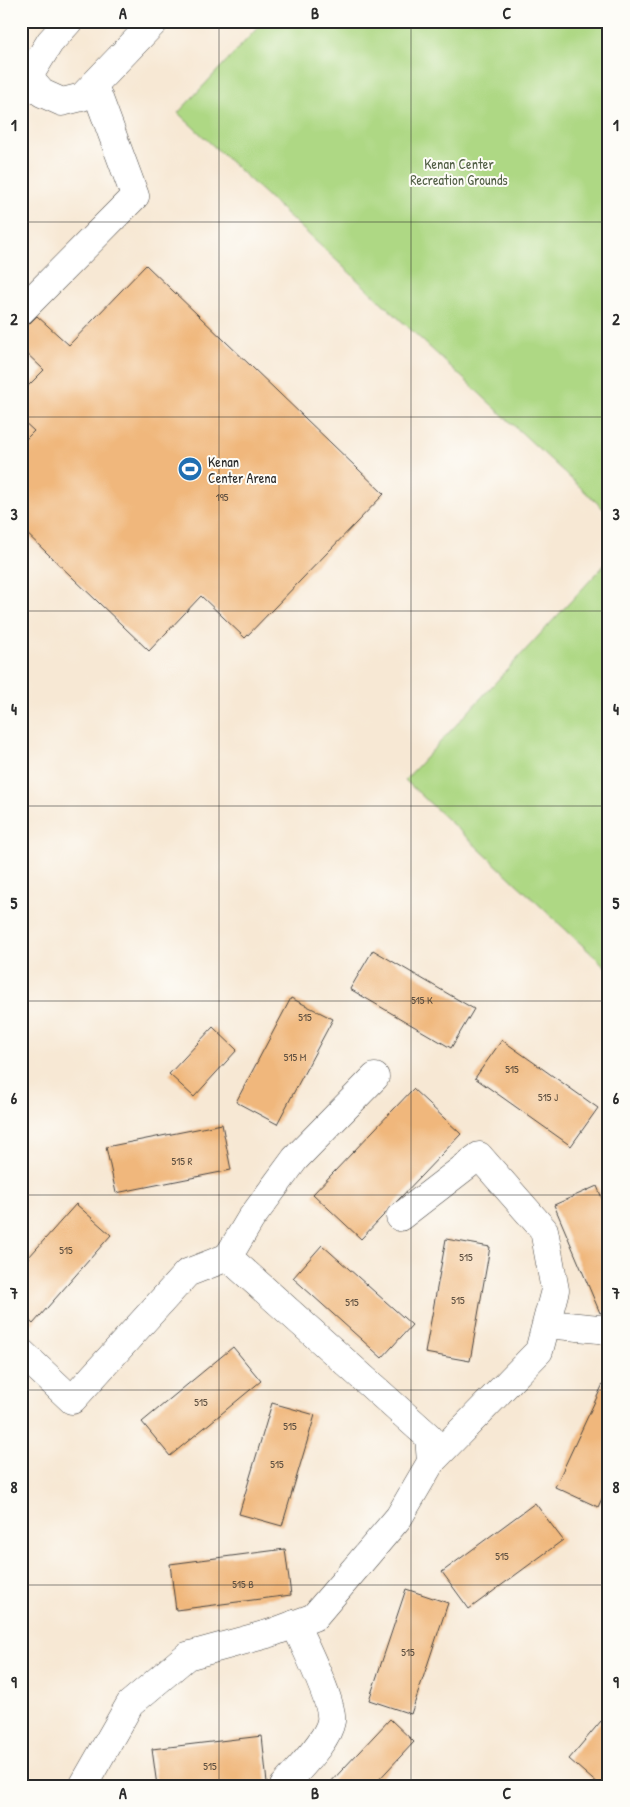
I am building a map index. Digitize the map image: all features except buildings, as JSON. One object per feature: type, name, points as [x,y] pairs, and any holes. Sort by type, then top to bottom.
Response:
[{"type":"lane","points":[[69,21],[50,42],[25,83],[62,102],[82,98],[155,21]]},
{"type":"lane","points":[[21,311],[134,196],[94,85]]},
{"type":"lane","points":[[21,1352],[72,1400],[187,1273],[228,1257],[250,1220],[295,1158],[375,1077]]},
{"type":"lane","points":[[83,1786],[130,1704],[187,1656],[271,1633],[314,1617],[399,1517],[431,1462],[539,1351],[555,1290],[544,1230],[479,1156],[400,1217]]},
{"type":"lane","points":[[228,1257],[429,1437],[431,1462]]},
{"type":"lane","points":[[546,1324],[609,1330]]},
{"type":"lane","points":[[284,1786],[322,1740],[332,1720],[325,1690],[295,1624]]},
{"type":"green space","name":"Kenan Center Recreation Grounds","points":[[264,21],[609,21],[609,514],[178,113]]},
{"type":"green space","points":[[609,560],[609,970],[405,780]]},
{"type":"place","name":"Kenan Center Arena","points":[[190,469]]}]
